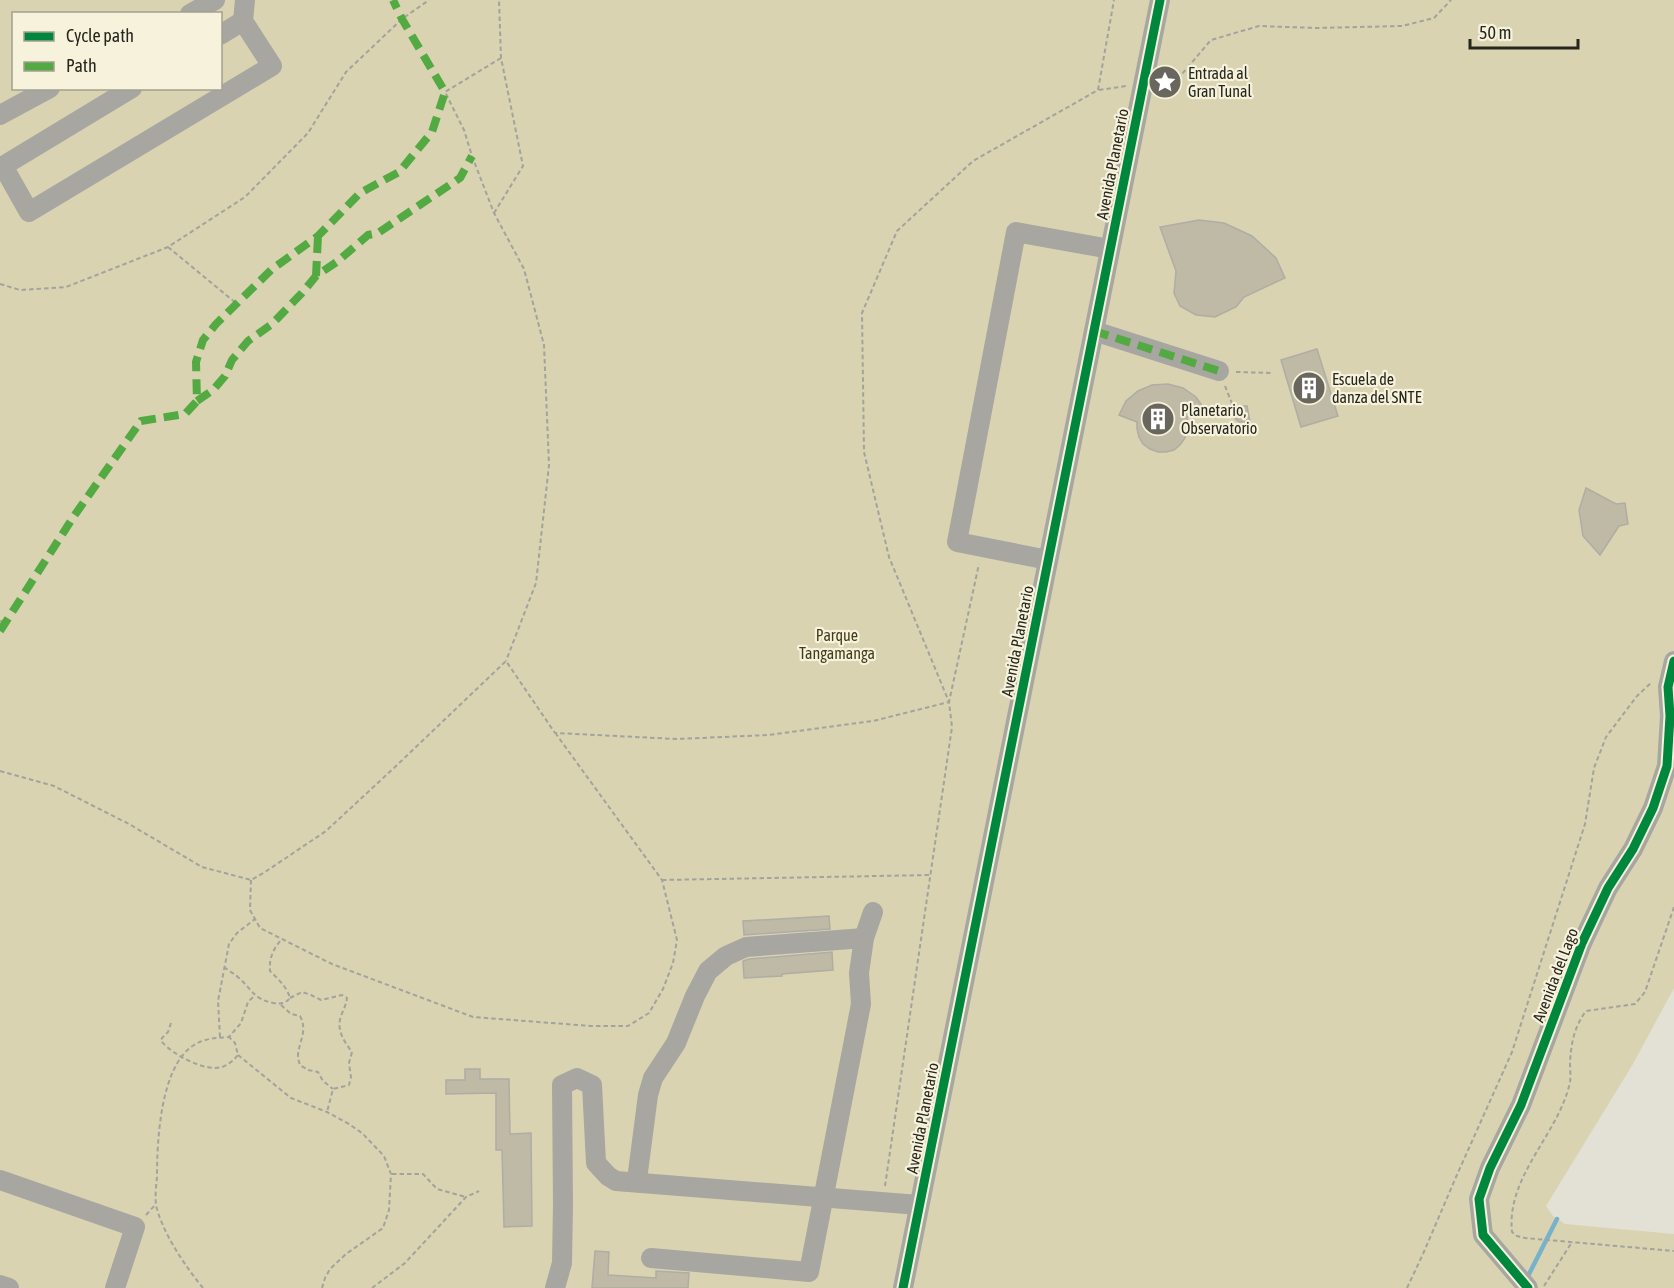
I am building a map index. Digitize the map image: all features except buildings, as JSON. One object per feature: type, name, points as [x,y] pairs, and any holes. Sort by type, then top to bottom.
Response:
[{"type":"street","points":[[194,12],[215,0]]},
{"type":"street","points":[[129,90],[3,166],[29,212],[272,66],[243,21],[245,0]]},
{"type":"street","name":"Avenida Planetario","points":[[903,1288],[1160,0]]},
{"type":"street","points":[[222,34],[243,21]]},
{"type":"street","points":[[0,115],[46,90]]},
{"type":"street","points":[[1048,560],[957,542],[1016,232],[1110,249]]},
{"type":"street","points":[[1094,331],[1219,371]]},
{"type":"street","name":"Avenida del Lago","points":[[1524,1284],[1483,1235],[1479,1199],[1490,1167],[1521,1106],[1582,943],[1608,888],[1634,849],[1653,808],[1667,765],[1670,716],[1668,687],[1673,663]]},
{"type":"street","points":[[651,1258],[809,1272],[861,1004],[859,973],[864,939],[873,912]]},
{"type":"street","points":[[638,1172],[652,1078],[676,1043],[708,971],[726,956],[746,947],[864,939]]},
{"type":"street","points":[[555,1288],[562,1263],[562,1085],[577,1078],[592,1085],[596,1163],[616,1181],[825,1192],[885,1192],[920,1200]]},
{"type":"street","points":[[608,1176],[617,1171],[638,1172],[920,1200]]},
{"type":"street","points":[[0,1180],[135,1227],[115,1288]]},
{"type":"street","points":[[0,1285],[9,1288]]},
{"type":"path","points":[[0,284],[20,290],[66,287],[168,247],[245,196],[308,133],[346,72],[402,19],[429,0]]},
{"type":"path","points":[[494,213],[523,166],[501,58],[499,0]]},
{"type":"path","points":[[1098,90],[1114,0]]},
{"type":"path","points":[[950,702],[889,557],[864,452],[862,313],[897,231],[973,161],[1098,90],[1166,82],[1182,74],[1210,40],[1258,26],[1316,28],[1402,26],[1434,18],[1451,0]]},
{"type":"path","points":[[0,771],[54,786],[129,824],[202,867],[251,880],[326,831],[506,661],[536,583],[549,465],[544,345],[524,268],[494,213],[464,130],[445,92],[501,58]]},
{"type":"path","points":[[168,247],[237,304]]},
{"type":"path","points":[[1233,406],[1219,371],[1273,373]]},
{"type":"path","points":[[885,1192],[952,727],[950,702],[983,547]]},
{"type":"path","points":[[0,621],[5,622]]},
{"type":"path","points":[[251,880],[250,910],[260,928],[332,964],[473,1017],[570,1025],[628,1026],[650,1013],[673,963],[677,940],[662,880],[555,733],[506,661]]},
{"type":"path","points":[[1407,1288],[1512,1052],[1585,824],[1594,768],[1606,737],[1637,696],[1673,663]]},
{"type":"path","points":[[555,733],[677,739],[768,735],[873,721],[950,702]]},
{"type":"path","points":[[662,880],[931,875]]},
{"type":"path","points":[[1674,907],[1645,992],[1640,999],[1635,1004],[1586,1011],[1573,1035],[1570,1052],[1571,1080],[1562,1103],[1521,1181],[1510,1219],[1512,1232],[1525,1238],[1674,1251]]},
{"type":"path","points":[[220,1037],[218,1000],[230,944],[237,933],[255,919]]},
{"type":"path","points":[[282,939],[274,947],[270,971],[282,983],[290,998]]},
{"type":"path","points":[[224,967],[239,978],[254,996],[281,1005],[291,1014],[300,1016],[303,1023],[303,1038],[298,1054],[300,1065],[318,1072],[323,1081],[333,1089]]},
{"type":"path","points":[[281,1005],[302,992],[321,1000],[342,995],[347,998],[340,1018],[339,1030],[352,1052],[348,1063],[351,1077],[348,1085],[333,1089]]},
{"type":"path","points":[[203,1288],[188,1270],[167,1233],[156,1204],[157,1144],[162,1108],[170,1079],[182,1057],[193,1046],[210,1038],[230,1036],[241,1023],[248,1002],[254,996]]},
{"type":"path","points":[[171,1023],[161,1041],[182,1057],[210,1068],[224,1066],[238,1055]]},
{"type":"path","points":[[230,1036],[235,1043],[238,1055],[291,1098],[327,1112],[362,1133],[384,1156],[391,1174],[389,1210],[383,1228],[346,1254],[330,1269],[322,1288]]},
{"type":"path","points":[[327,1112],[333,1089]]},
{"type":"path","points":[[391,1174],[423,1174],[437,1189],[466,1197]]},
{"type":"path","points":[[372,1288],[405,1263],[466,1197],[479,1191]]},
{"type":"path","points":[[1543,1288],[1572,1242]]},
{"type":"green space","name":"Parque Tangamanga","points":[[0,0],[1674,0],[1674,988],[1633,1064],[1546,1206],[1553,1216],[1565,1224],[1674,1234],[1674,1288],[0,1288]]},
{"type":"waterway","points":[[1527,1278],[1557,1219]]},
{"type":"marked path","points":[[0,631],[74,516],[141,421],[185,414],[197,401],[196,362],[203,340],[216,324],[271,270],[318,236],[360,193],[399,172],[432,132],[445,92],[393,0]]},
{"type":"marked path","points":[[197,401],[213,390],[225,376],[232,360],[248,341],[272,324],[316,276],[338,261],[368,235],[378,233],[460,178],[472,156]]},
{"type":"marked path","points":[[316,276],[318,236]]},
{"type":"marked path","points":[[1094,331],[1219,371]]},
{"type":"cycle path","points":[[903,1288],[1160,0]]},
{"type":"cycle path","points":[[1528,1288],[1483,1235],[1479,1199],[1490,1168],[1521,1105],[1582,943],[1608,888],[1633,849],[1653,808],[1667,766],[1670,716],[1668,687],[1674,661]]},
{"type":"place","name":"Entrada al Gran Tunal","points":[[1165,82]]},
{"type":"place","name":"Escuela de danza del SNTE","points":[[1309,388]]},
{"type":"place","name":"Planetario, Observatorio","points":[[1158,419]]}]
